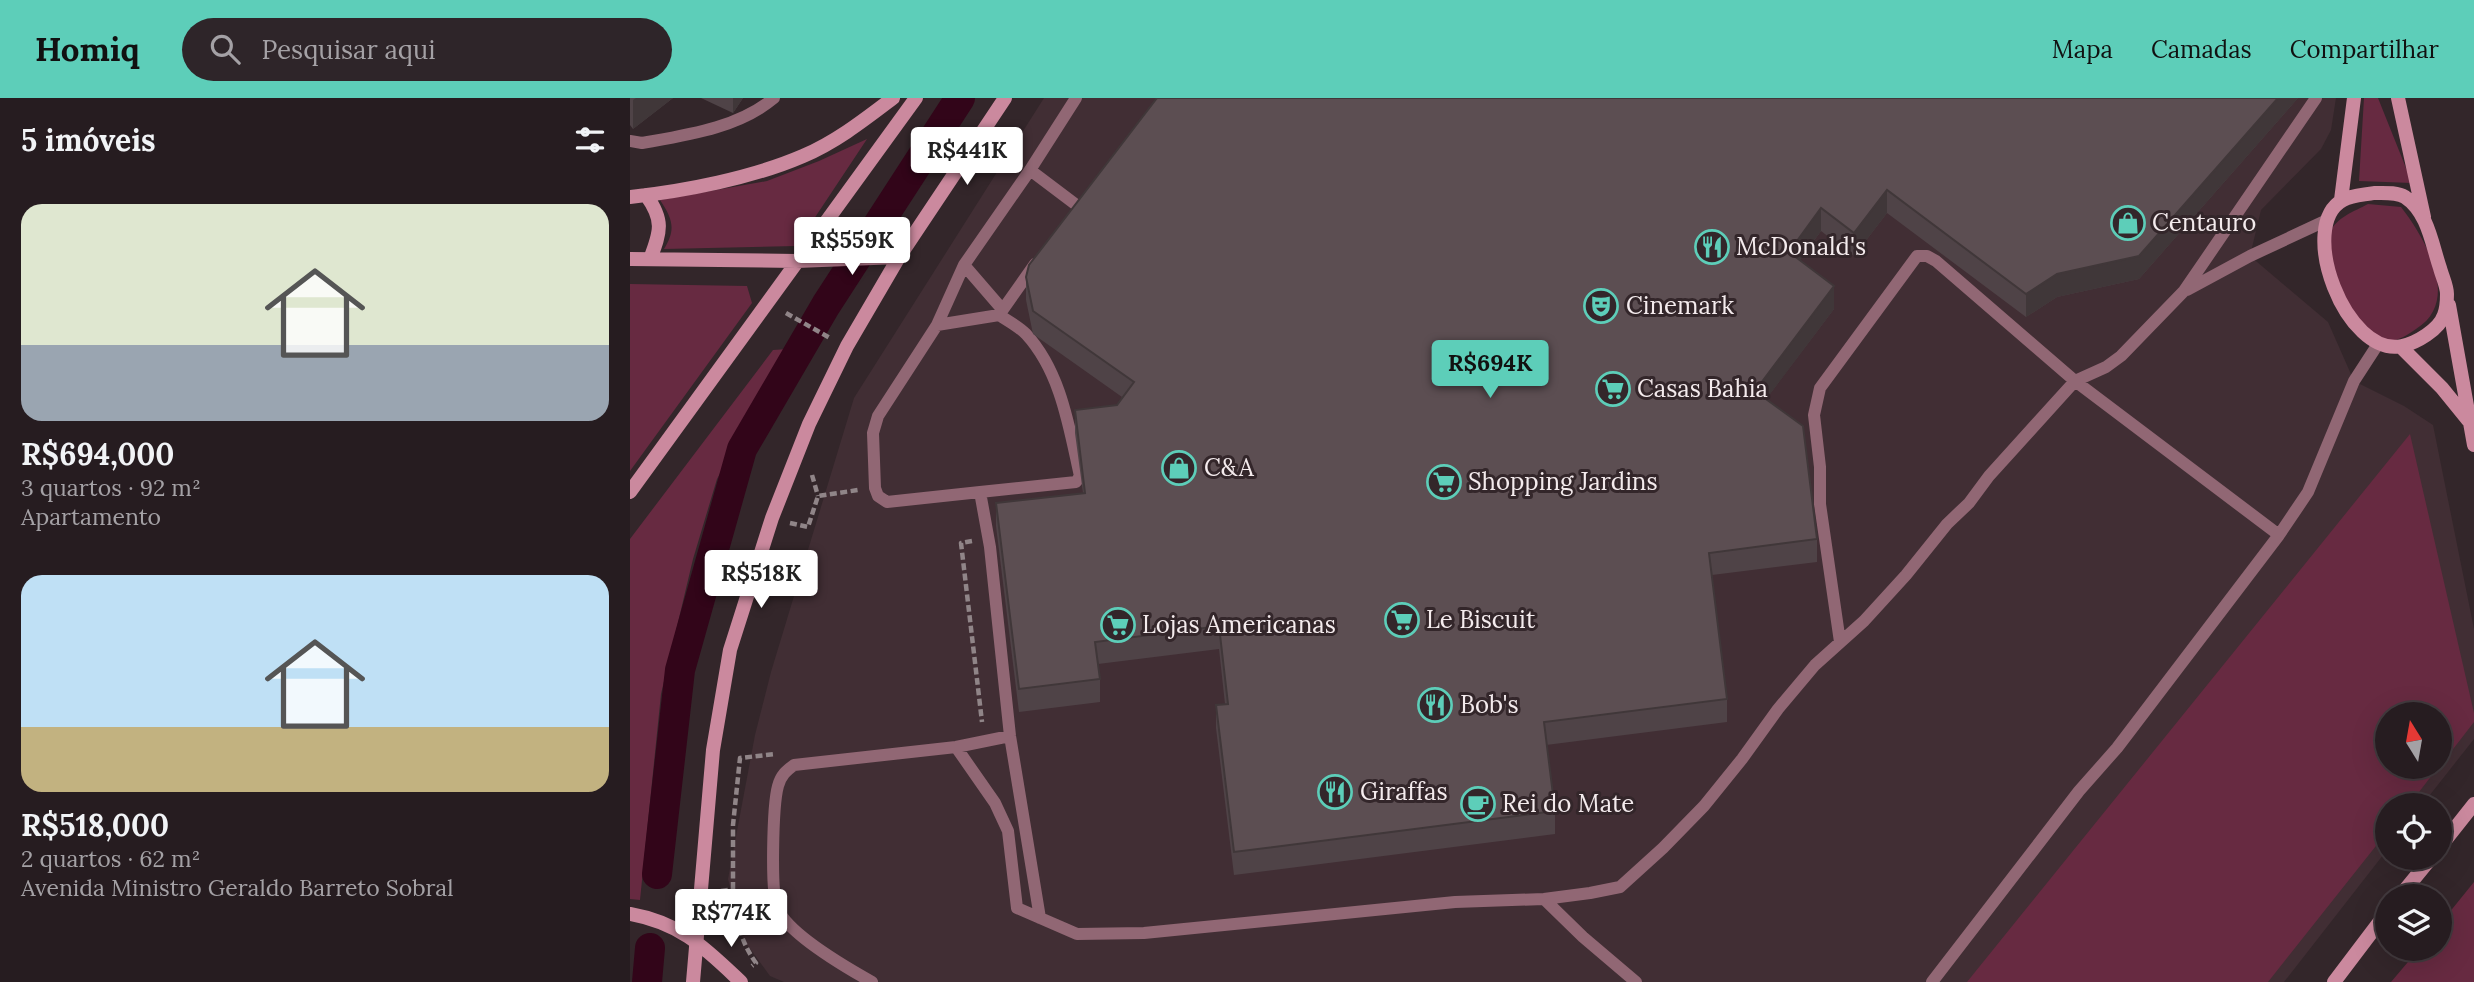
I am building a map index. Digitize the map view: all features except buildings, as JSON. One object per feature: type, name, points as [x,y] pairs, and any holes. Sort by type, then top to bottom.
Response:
[{"type":"street","points":[[630,197],[753,174],[804,156],[851,130],[893,98]]},
{"type":"street","points":[[630,492],[916,98]]},
{"type":"street","points":[[693,982],[713,750],[730,650],[772,518],[809,424],[836,369],[900,257],[1005,98]]},
{"type":"street","points":[[2354,98],[2341,200],[2325,222],[2328,265],[2340,302],[2351,321],[2378,344],[2401,347],[2433,330],[2444,317],[2447,293]]},
{"type":"street","points":[[2398,98],[2426,225],[2447,293],[2474,444]]},
{"type":"street","points":[[2341,200],[2374,193],[2396,194],[2417,208],[2426,225]]},
{"type":"street","points":[[646,195],[657,210],[660,223],[659,238],[650,259]]},
{"type":"street","points":[[630,259],[796,261],[900,257]]},
{"type":"street","points":[[2401,347],[2442,388],[2469,422]]},
{"type":"street","points":[[2452,832],[2474,804]]},
{"type":"street","points":[[2410,884],[2421,870]]},
{"type":"street","points":[[630,914],[673,926],[696,942],[738,979]]},
{"type":"street","points":[[2334,982],[2375,928]]},
{"type":"lane","points":[[630,141],[642,143],[724,125],[765,106],[774,98]]},
{"type":"lane","points":[[964,265],[1001,312],[1024,331],[1038,348],[1062,398],[1079,479],[1076,482],[887,502],[878,496],[876,488],[873,433],[878,416],[937,325],[964,265],[1076,98]]},
{"type":"lane","points":[[1064,118],[1082,98]]},
{"type":"lane","points":[[956,747],[995,803],[1008,831],[1017,908],[1077,934],[1144,933],[1455,902],[1544,898],[1619,887],[1663,848],[1704,806],[1815,665],[1864,621],[1947,524],[1969,503],[1989,476],[2075,382],[2106,367],[2121,356],[2185,291],[2316,98]]},
{"type":"lane","points":[[1030,170],[1075,212],[1088,196]]},
{"type":"lane","points":[[2185,291],[2250,256],[2325,222]]},
{"type":"lane","points":[[1840,642],[1820,505],[1814,415],[1819,388],[1909,264],[1923,254],[1936,261],[2075,382],[2279,535]]},
{"type":"lane","points":[[937,325],[1001,312],[1040,258]]},
{"type":"lane","points":[[1932,982],[2079,791],[2117,748],[2279,535],[2308,492],[2354,381],[2378,344]]},
{"type":"lane","points":[[980,492],[989,539],[1010,736],[1040,918]]},
{"type":"lane","points":[[872,982],[838,964],[792,927],[778,910],[774,894],[778,787],[783,773],[794,765],[956,747],[1010,736]]},
{"type":"lane","points":[[1544,898],[1583,937],[1636,982]]},
{"type":"path","points":[[790,316],[822,333]]},
{"type":"path","points":[[772,518],[808,527],[817,496],[876,488]]},
{"type":"path","points":[[983,728],[961,543],[989,539]]},
{"type":"path","points":[[738,979],[756,963],[739,930],[733,889],[733,825],[740,758],[779,753]]},
{"type":"path","points":[[700,895],[733,889]]},
{"type":"shaded area","name":"Shopping Jardins","points":[[1044,98],[2336,98],[2331,130],[2321,149],[2261,210],[2250,256],[2328,322],[2354,381],[2404,406],[2433,425],[2474,629],[2474,739],[2452,767],[2452,702],[2375,702],[2375,779],[2442,779],[2431,793],[2375,793],[2375,865],[2284,982],[784,982],[770,976],[743,939],[728,879],[755,735],[771,672],[854,398]]},
{"type":"shaded area","points":[[2364,98],[2378,98],[2412,183],[2359,181]]},
{"type":"shaded area","points":[[867,139],[796,246],[664,249],[670,236],[671,225],[660,200],[767,181]]},
{"type":"shaded area","points":[[2368,204],[2401,207],[2420,235],[2435,269],[2438,286],[2430,317],[2413,331],[2394,340],[2386,340],[2371,333],[2353,317],[2342,294],[2330,253],[2330,233],[2336,223]]},
{"type":"shaded area","points":[[630,284],[747,286],[752,303],[630,471]]},
{"type":"shaded area","points":[[788,349],[717,479],[693,559],[661,694],[640,900],[630,899],[630,539],[773,350]]},
{"type":"shaded area","points":[[2410,434],[2474,722],[2452,750],[2452,702],[2375,702],[2375,779],[2429,779],[2418,793],[2375,793],[2375,847],[2268,982],[1967,982]]},
{"type":"shaded area","points":[[2474,882],[2474,982],[2391,982],[2409,961],[2452,961],[2452,909]]},
{"type":"waterway","points":[[657,874],[680,670],[742,449],[826,305],[960,98]]},
{"type":"waterway","points":[[647,982],[650,948]]},
{"type":"place","name":"Centauro","points":[[2128,223]]},
{"type":"place","name":"McDonald's","points":[[1712,247]]},
{"type":"place","name":"Cinemark","points":[[1601,306]]},
{"type":"place","name":"Casas Bahia","points":[[1613,389]]},
{"type":"place","name":"C&A","points":[[1179,468]]},
{"type":"place","name":"Shopping Jardins","points":[[1444,482]]},
{"type":"place","name":"Le Biscuit","points":[[1402,620]]},
{"type":"place","name":"Lojas Americanas","points":[[1118,625]]},
{"type":"place","name":"Bob's","points":[[1435,705]]},
{"type":"place","name":"Giraffas","points":[[1335,792]]},
{"type":"place","name":"Rei do Mate","points":[[1478,804]]}]
